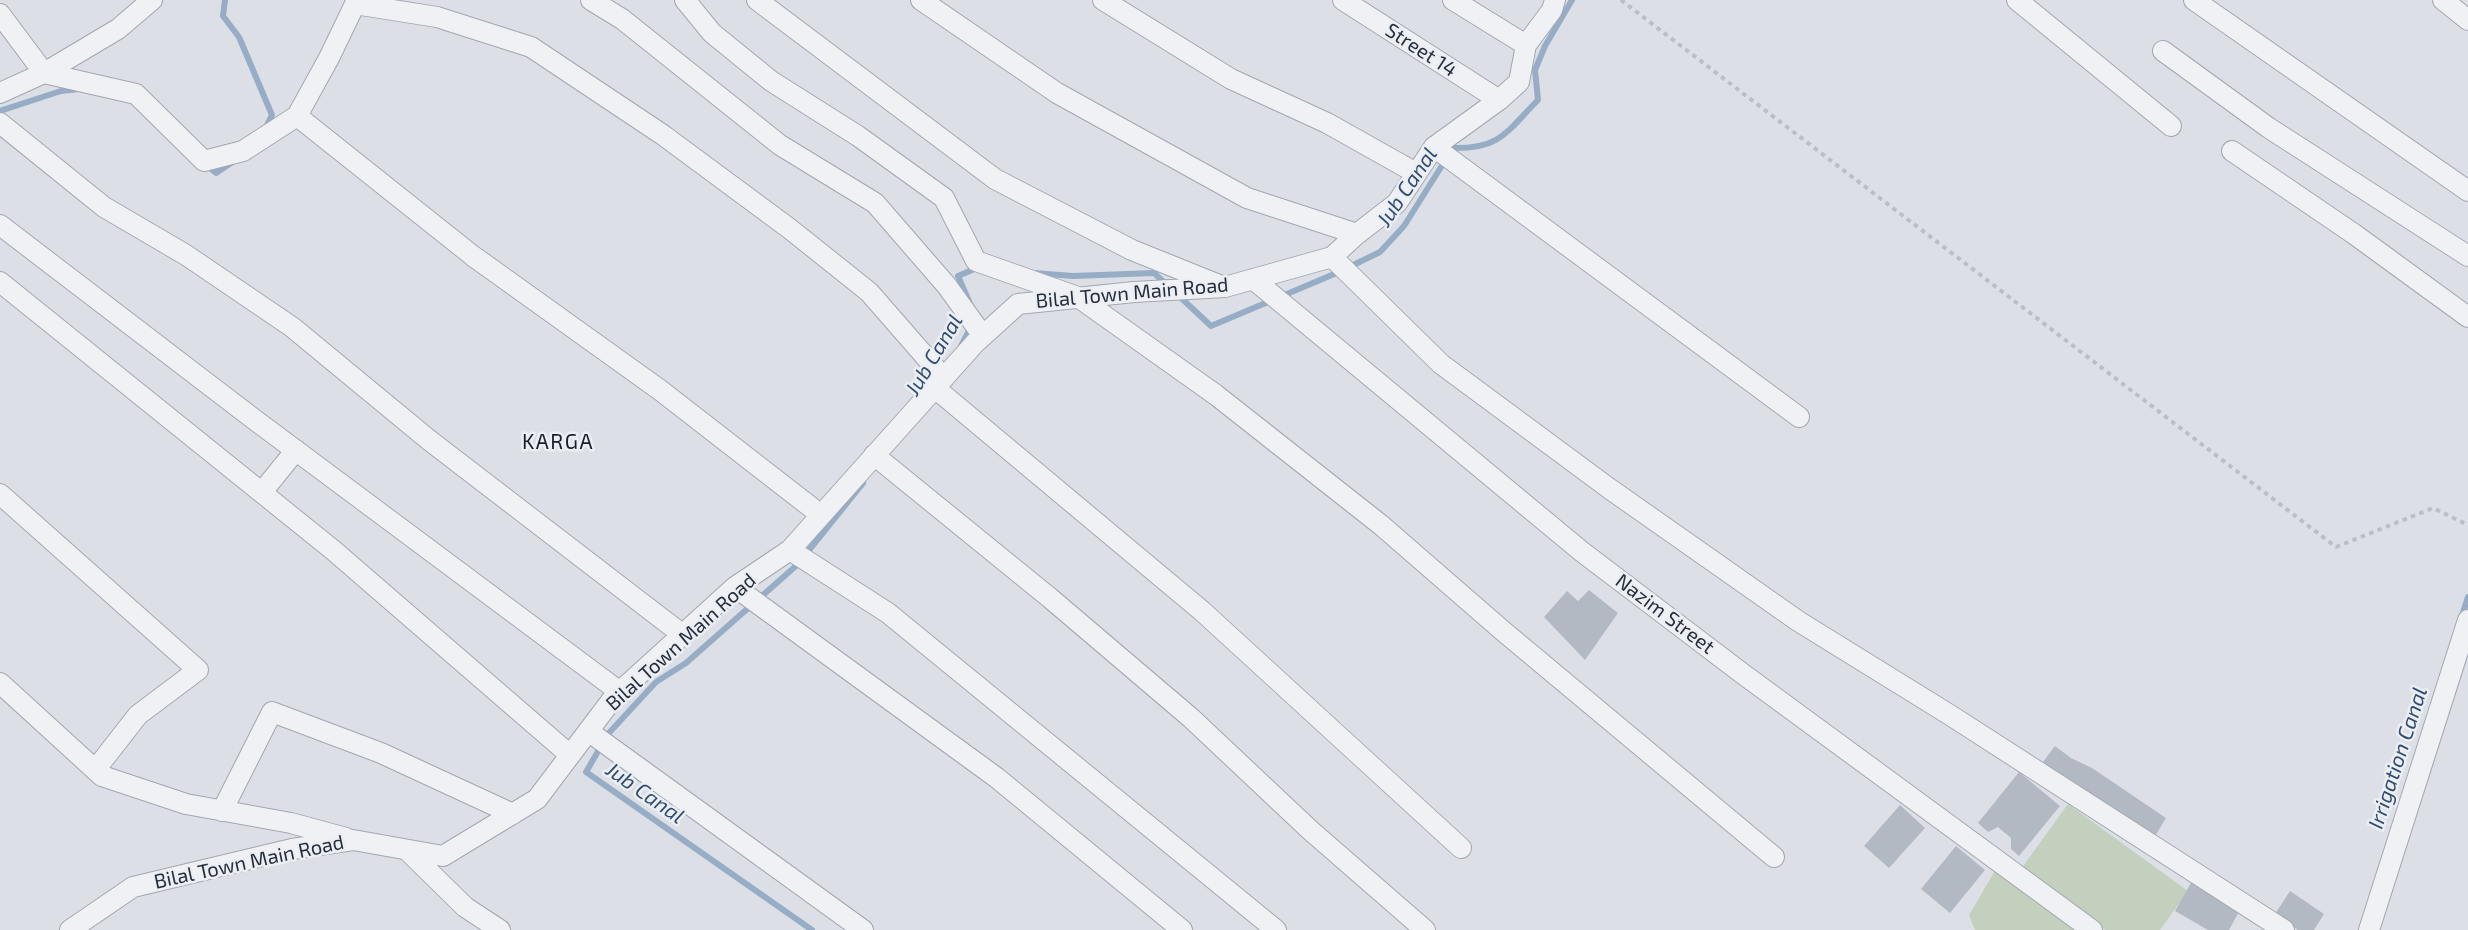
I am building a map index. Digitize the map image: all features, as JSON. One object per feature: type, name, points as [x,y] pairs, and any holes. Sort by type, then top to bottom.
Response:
[{"type":"street","points":[[0,93],[44,73],[118,28],[152,0]]},
{"type":"street","points":[[591,0],[622,19],[780,145],[875,203],[947,286],[983,336]]},
{"type":"street","points":[[685,0],[712,33],[771,81],[858,136],[944,198],[976,261],[1078,297],[1215,395],[1381,525],[1503,631],[1774,857]]},
{"type":"street","points":[[757,0],[995,178],[1132,250],[1225,287]]},
{"type":"street","points":[[921,0],[1057,93],[1247,198],[1357,234]]},
{"type":"street","points":[[1103,0],[1231,79],[1328,123],[1416,173]]},
{"type":"street","name":"Street 14","points":[[1343,0],[1499,100]]},
{"type":"street","points":[[1453,0],[1526,45]]},
{"type":"street","name":"Bilal Town Main Road","points":[[70,930],[133,887],[292,849],[353,840],[443,856],[537,799],[620,692],[735,587],[790,550],[939,383],[983,336],[1018,304],[1134,292],[1225,287],[1332,257],[1397,203],[1434,147],[1520,82],[1526,45],[1552,10],[1555,0]]},
{"type":"street","points":[[2017,0],[2170,126]]},
{"type":"street","points":[[2194,0],[2468,191]]},
{"type":"street","points":[[2443,0],[2468,20]]},
{"type":"street","points":[[0,14],[44,73],[136,94],[204,161],[243,151],[297,116],[355,4],[437,17],[531,47],[663,135],[790,229],[869,292],[939,383],[1202,611],[1461,848]]},
{"type":"street","points":[[2163,51],[2269,128],[2468,256]]},
{"type":"street","points":[[297,116],[473,256],[660,390],[821,515]]},
{"type":"street","points":[[0,123],[105,207],[186,255],[292,327],[429,440],[683,635]]},
{"type":"street","points":[[1434,147],[1799,417]]},
{"type":"street","points":[[2232,151],[2354,234],[2468,316]]},
{"type":"street","points":[[0,225],[620,692]]},
{"type":"street","points":[[1332,257],[1441,364],[1610,489],[1798,621],[1950,715],[2284,930]]},
{"type":"street","name":"Nazim Street","points":[[1253,279],[1581,551],[1743,674],[2092,930]]},
{"type":"street","points":[[0,282],[342,558],[570,755]]},
{"type":"street","points":[[262,492],[296,450]]},
{"type":"street","points":[[874,455],[1041,591],[1191,718],[1310,830],[1425,930]]},
{"type":"street","points":[[0,495],[198,670],[138,715],[95,770]]},
{"type":"street","points":[[790,550],[888,613],[1275,930]]},
{"type":"street","points":[[735,587],[997,777],[1182,930]]},
{"type":"street","points":[[2368,930],[2468,620]]},
{"type":"street","points":[[0,683],[102,776],[186,804],[291,823],[353,840]]},
{"type":"street","points":[[222,811],[272,712],[381,753],[513,813]]},
{"type":"street","points":[[588,731],[863,930]]},
{"type":"street","points":[[407,850],[465,907],[500,930]]},
{"type":"path","points":[[1621,0],[2336,547],[2433,508],[2468,525]]},
{"type":"green space","points":[[2068,804],[2188,891],[2160,930],[2105,930],[2021,869]]},
{"type":"green space","points":[[1996,869],[2079,930],[1975,930],[1969,915]]},
{"type":"building","points":[[1589,590],[1618,613],[1585,660],[1544,617],[1567,591],[1578,601]]},
{"type":"building","points":[[2055,746],[2166,818],[2152,841],[2039,767]]},
{"type":"building","points":[[2019,772],[2060,806],[2019,856],[2011,849],[2011,838],[1998,827],[1988,832],[1978,823]]},
{"type":"building","points":[[1900,805],[1925,828],[1889,868],[1864,846]]},
{"type":"building","points":[[1956,846],[1985,870],[1950,913],[1921,889]]},
{"type":"building","points":[[2192,881],[2241,908],[2229,930],[2208,930],[2175,911]]},
{"type":"building","points":[[2290,891],[2324,914],[2314,930],[2298,930],[2275,914]]},
{"type":"waterway","points":[[225,0],[223,16],[239,37],[272,115],[265,129]]},
{"type":"waterway","name":"Jub Canal","points":[[1178,295],[1211,326],[1339,272],[1380,252],[1404,226],[1453,148],[1482,145],[1502,136],[1538,100],[1535,70],[1545,46],[1572,0]]},
{"type":"waterway","points":[[0,111],[61,91],[79,89]]},
{"type":"waterway","points":[[206,165],[216,173],[234,161]]},
{"type":"waterway","name":"Jub Canal","points":[[971,306],[958,276],[979,267]]},
{"type":"waterway","name":"Jub Canal","points":[[1034,273],[1073,276],[1154,273],[1168,286]]},
{"type":"waterway","name":"Jub Canal","points":[[960,348],[972,325]]},
{"type":"waterway","name":"Jub Canal","points":[[812,930],[586,772],[608,734],[656,682],[686,663],[797,565],[863,483]]},
{"type":"waterway","name":"Irrigation Canal","points":[[2461,619],[2468,597]]},
{"type":"district","name":"KARGA","points":[[558,442]]}]
